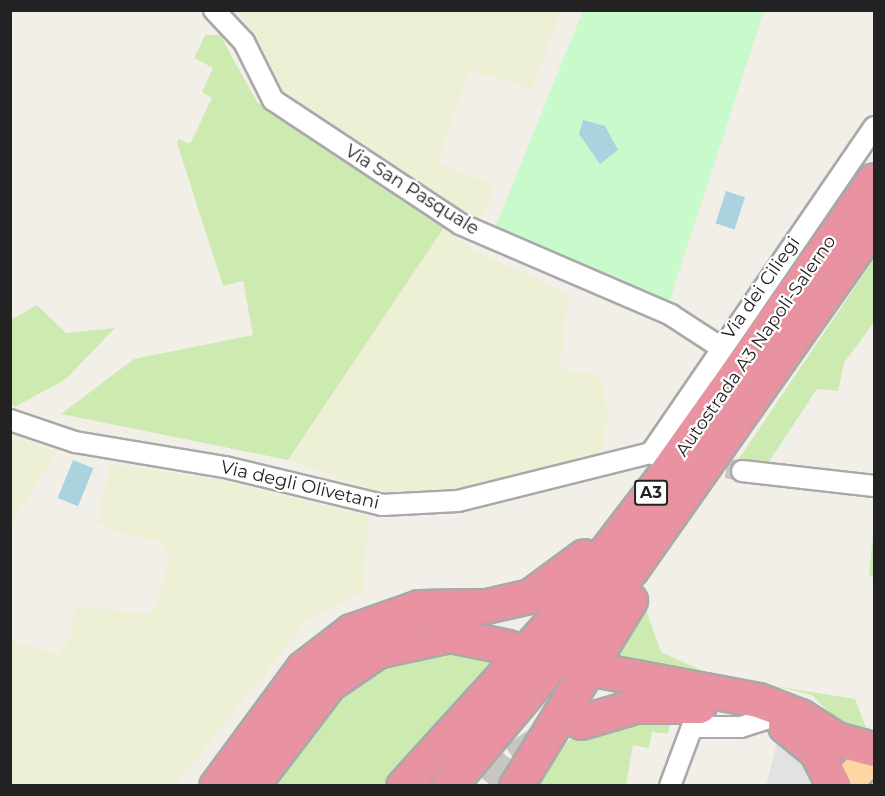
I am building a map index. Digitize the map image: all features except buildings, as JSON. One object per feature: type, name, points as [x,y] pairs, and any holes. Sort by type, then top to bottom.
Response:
[{"type":"highway","name":"Autostrada A3 Napoli-Salerno","points":[[403,786],[547,628],[657,464],[874,180]]},
{"type":"highway","name":"Autostrada A3 Napoli-Salerno","points":[[449,786],[632,568],[874,224]]},
{"type":"highway","points":[[516,786],[624,609],[792,361],[842,271]]},
{"type":"highway","name":"A3","points":[[216,786],[303,669],[327,646],[398,612],[486,606],[530,597],[568,573],[657,464]]},
{"type":"highway","points":[[251,786],[329,684],[377,651],[450,635],[508,647]]},
{"type":"highway","points":[[598,670],[758,700],[800,716],[836,739],[874,749]]},
{"type":"highway","points":[[581,722],[635,706],[672,703],[766,719],[805,739],[834,786]]},
{"type":"main road","points":[[843,786],[874,754]]},
{"type":"street","name":"Via San Pasquale","points":[[214,10],[244,42],[273,100],[459,224],[671,315],[720,347]]},
{"type":"street","name":"Via dei Ciliegi","points":[[657,464],[720,347],[874,127]]},
{"type":"street","name":"Via degli Olivetani","points":[[10,420],[75,442],[225,466],[382,505],[458,501],[657,464]]},
{"type":"street","points":[[742,471],[874,486]]},
{"type":"street","points":[[670,786],[692,727],[741,727],[766,719]]},
{"type":"green space","points":[[237,11],[561,11],[532,89],[470,70],[437,162],[495,186],[479,225],[283,98],[260,44]]},
{"type":"green space","points":[[583,11],[764,11],[668,306],[494,230]]},
{"type":"green space","points":[[205,35],[220,35],[257,102],[445,226],[288,460],[61,414],[134,359],[253,335],[243,281],[223,286],[177,143],[179,139],[190,144],[212,98],[202,92],[213,68],[194,58]]},
{"type":"green space","points":[[445,226],[472,249],[569,295],[560,368],[600,376],[608,412],[601,454],[457,490],[384,494],[288,460]]},
{"type":"green space","points":[[874,259],[874,322],[844,363],[838,391],[817,389],[766,466],[736,463]]},
{"type":"green space","points":[[37,305],[66,333],[115,328],[66,379],[15,407],[11,404],[11,320]]},
{"type":"green space","points":[[10,436],[58,451],[11,524]]},
{"type":"green space","points":[[110,464],[222,480],[368,517],[364,591],[307,621],[175,785],[11,785],[11,641],[58,654],[71,638],[75,606],[150,614],[159,596],[170,557],[159,541],[120,533],[97,522]]},
{"type":"green space","points":[[874,526],[874,577],[869,576]]},
{"type":"green space","points":[[644,604],[661,652],[710,674],[609,667]]},
{"type":"green space","points":[[445,649],[501,657],[383,785],[271,786],[314,726],[358,680],[401,659]]},
{"type":"green space","points":[[774,686],[855,699],[867,730],[840,724],[812,695]]},
{"type":"green space","points":[[671,719],[668,734],[652,732],[649,748],[633,745],[626,785],[529,786],[554,751],[573,738],[620,725]]},
{"type":"shaded area","points":[[779,734],[828,786],[766,786]]},
{"type":"water","points":[[583,120],[605,126],[618,150],[600,164],[579,134]]},
{"type":"water","points":[[726,191],[745,197],[735,230],[715,223]]},
{"type":"water","points":[[73,460],[93,468],[78,506],[58,498]]},
{"type":"tunnel","points":[[697,463],[742,471]]},
{"type":"tunnel","points":[[492,786],[514,759],[548,736]]}]
